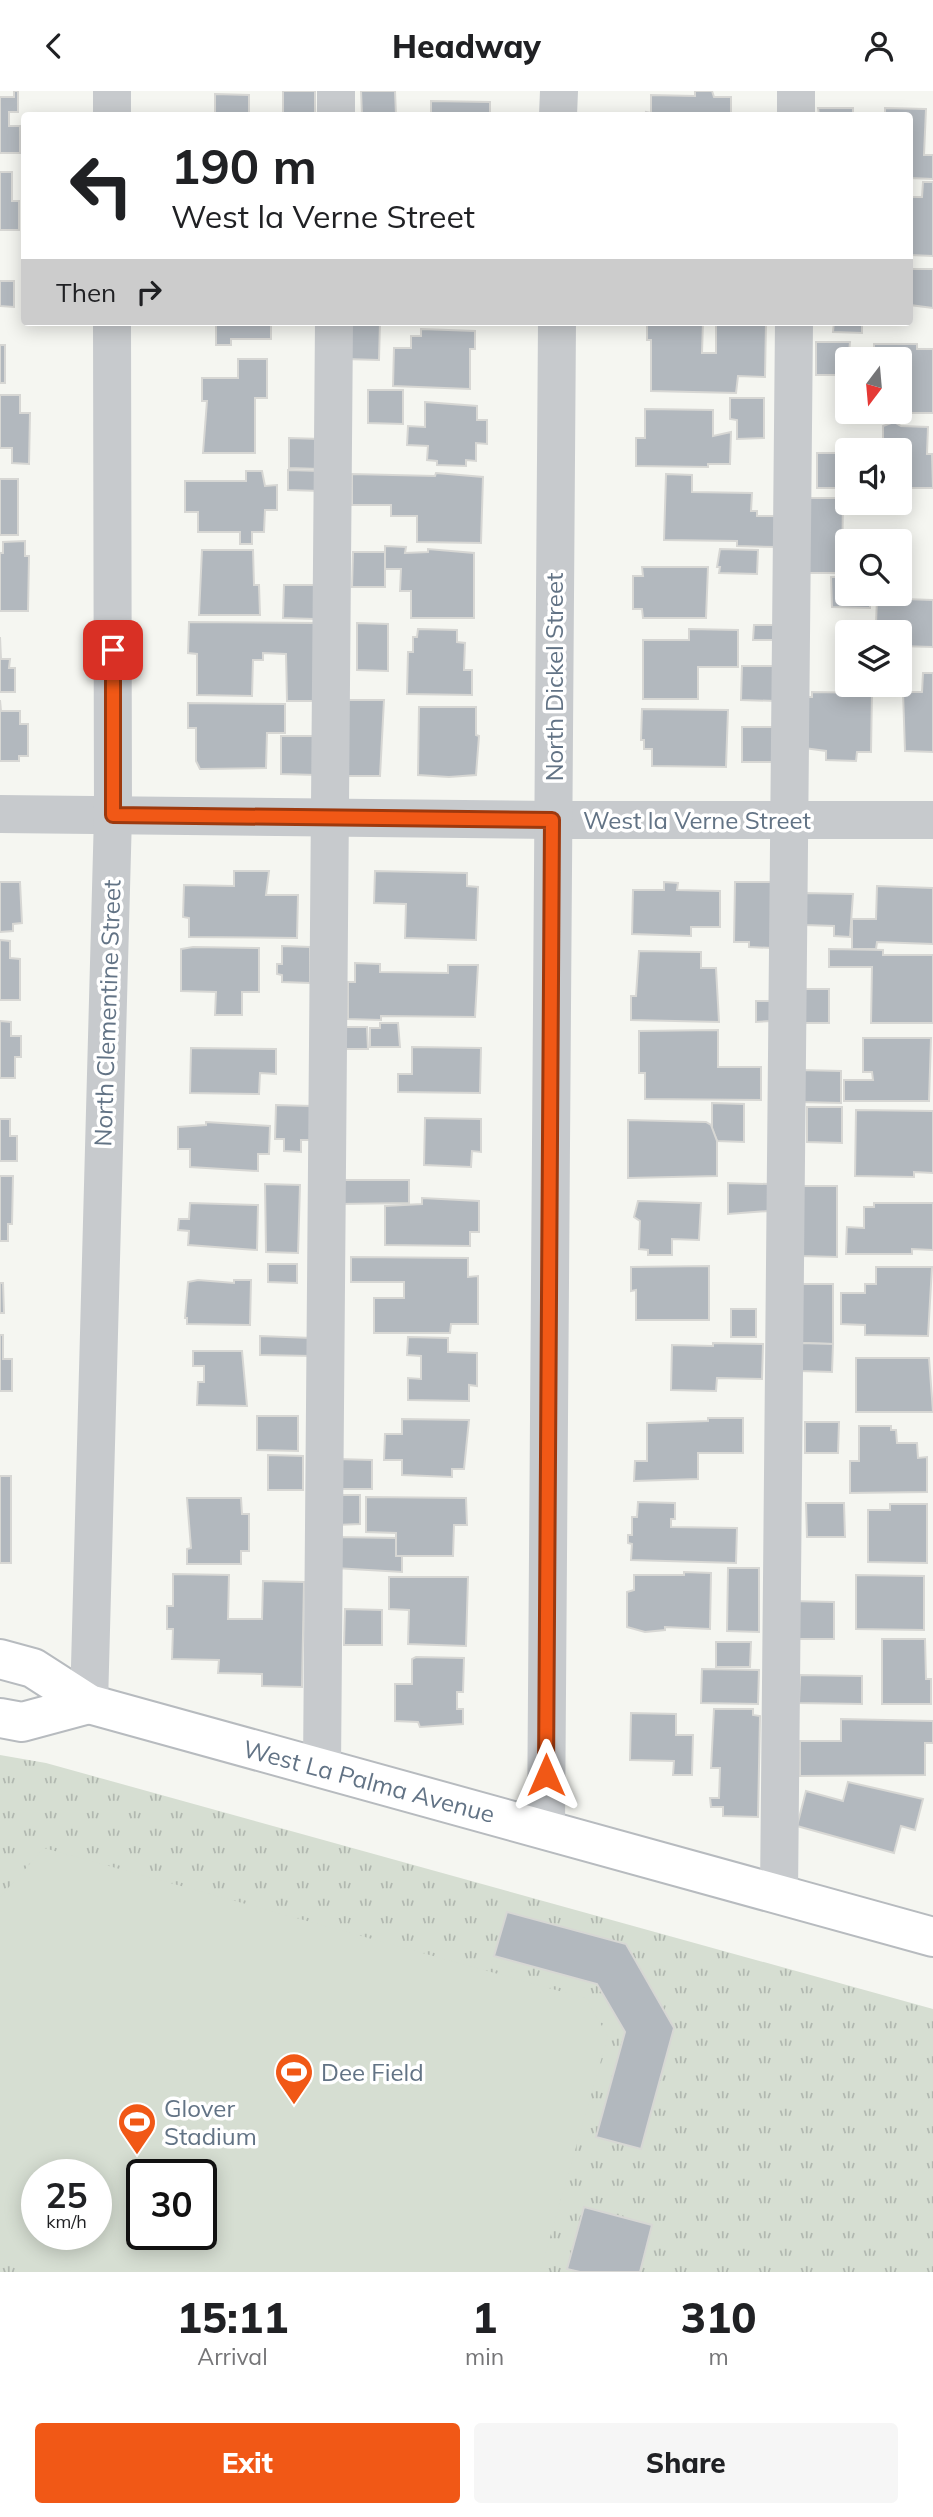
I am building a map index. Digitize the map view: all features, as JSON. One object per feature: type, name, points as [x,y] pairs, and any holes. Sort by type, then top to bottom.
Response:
[{"type":"main road","name":"West La Palma Avenue","points":[[0,1659],[33,1668],[89,1704],[933,1937]]},
{"type":"main road","points":[[0,1717],[22,1722],[89,1704]]},
{"type":"street","points":[[112,91],[112,112]]},
{"type":"street","points":[[336,112],[337,91]]},
{"type":"street","points":[[558,112],[559,91]]},
{"type":"street","points":[[796,91],[796,112]]},
{"type":"street","name":"North Clementine Street","points":[[89,1704],[113,815],[112,326]]},
{"type":"street","points":[[322,1768],[334,326]]},
{"type":"street","name":"North Dickel Street","points":[[546,1830],[557,326]]},
{"type":"street","points":[[779,1894],[794,326]]},
{"type":"street","name":"West la Verne Street","points":[[0,814],[552,820],[933,820]]},
{"type":"green space","points":[[0,1755],[46,1763],[933,2009],[933,2272],[0,2272]]},
{"type":"green space","name":"Dee Field","points":[[44,1848],[585,1998],[608,2036],[540,2272],[20,2272],[0,2251],[0,1897]]},
{"type":"building","points":[[14,91],[18,91],[18,112],[9,112],[9,126],[20,126],[20,153],[0,153],[0,97],[14,97]]},
{"type":"building","points":[[283,91],[315,91],[315,112],[283,112]]},
{"type":"building","points":[[361,91],[395,91],[396,112],[362,112]]},
{"type":"building","points":[[695,91],[712,91],[714,97],[731,97],[731,112],[651,112],[651,95],[695,96]]},
{"type":"building","points":[[215,94],[249,95],[249,112],[215,112]]},
{"type":"building","points":[[431,101],[490,102],[490,112],[431,112]]},
{"type":"building","points":[[818,108],[853,108],[853,112],[819,112]]},
{"type":"building","points":[[885,108],[926,109],[924,155],[933,155],[933,179],[913,178],[913,112],[885,112]]},
{"type":"building","points":[[0,172],[12,172],[12,201],[19,201],[19,230],[0,230]]},
{"type":"building","points":[[923,182],[933,182],[933,256],[913,255],[913,197],[922,197]]},
{"type":"building","points":[[913,269],[933,269],[933,308],[913,305]]},
{"type":"building","points":[[0,281],[14,281],[14,307],[0,306]]},
{"type":"building","points":[[216,326],[271,326],[271,339],[231,339],[231,345],[216,345]]},
{"type":"building","points":[[346,326],[380,326],[379,360],[345,359]]},
{"type":"building","points":[[647,326],[703,326],[702,353],[716,353],[716,326],[766,326],[765,377],[738,376],[736,393],[651,391],[651,340],[647,340]]},
{"type":"building","points":[[834,326],[862,326],[862,333],[833,332]]},
{"type":"building","points":[[421,329],[475,331],[475,349],[470,349],[470,389],[393,386],[394,348],[411,348],[411,336],[421,336]]},
{"type":"building","points":[[816,342],[850,342],[850,347],[835,347],[835,375],[816,375]]},
{"type":"building","points":[[874,344],[917,344],[917,349],[933,349],[933,413],[912,413],[912,347],[874,347]]},
{"type":"building","points":[[0,345],[5,345],[5,383],[0,383]]},
{"type":"building","points":[[238,359],[267,359],[267,398],[255,398],[255,453],[203,453],[207,401],[202,401],[202,378],[238,378]]},
{"type":"building","points":[[368,390],[403,390],[403,424],[368,423]]},
{"type":"building","points":[[0,395],[20,395],[20,413],[30,413],[29,464],[12,463],[12,448],[0,448]]},
{"type":"building","points":[[730,398],[764,398],[764,438],[737,439],[737,420],[730,419]]},
{"type":"building","points":[[425,402],[477,406],[477,420],[487,420],[487,444],[476,443],[476,461],[466,460],[466,466],[437,465],[437,461],[427,460],[428,446],[407,445],[408,426],[425,427]]},
{"type":"building","points":[[645,409],[713,410],[713,436],[731,432],[730,464],[708,464],[708,467],[636,466],[636,438],[645,438]]},
{"type":"building","points":[[898,424],[928,427],[927,454],[932,454],[933,488],[912,488],[912,438],[883,438],[883,426]]},
{"type":"building","points":[[289,438],[321,439],[320,469],[289,468]]},
{"type":"building","points":[[817,453],[835,453],[835,488],[817,488]]},
{"type":"building","points":[[288,470],[320,471],[320,491],[288,490]]},
{"type":"building","points":[[246,471],[262,471],[265,486],[277,485],[277,510],[265,510],[264,532],[252,532],[252,544],[240,544],[240,532],[198,532],[198,512],[185,512],[185,481],[246,481]]},
{"type":"building","points":[[436,473],[483,477],[481,543],[417,542],[417,516],[391,516],[391,505],[352,505],[352,474],[435,476]]},
{"type":"building","points":[[666,474],[692,475],[692,492],[752,493],[751,511],[757,511],[757,516],[776,516],[776,547],[737,546],[737,541],[664,540]]},
{"type":"building","points":[[0,479],[18,479],[18,535],[0,535]]},
{"type":"building","points":[[809,498],[835,498],[835,515],[843,515],[843,529],[835,529],[835,573],[807,573]]},
{"type":"building","points":[[25,541],[25,556],[29,556],[28,611],[0,611],[0,553],[3,553],[3,542]]},
{"type":"building","points":[[385,546],[406,547],[405,553],[428,552],[428,549],[474,553],[474,618],[411,618],[411,591],[400,591],[401,569],[385,569]]},
{"type":"building","points":[[720,549],[758,550],[757,574],[719,573],[720,567],[717,567]]},
{"type":"building","points":[[202,550],[253,550],[254,585],[259,585],[260,615],[199,615]]},
{"type":"building","points":[[353,552],[385,552],[385,587],[352,587]]},
{"type":"building","points":[[642,567],[708,567],[706,618],[643,618],[642,609],[633,609],[633,576],[643,576]]},
{"type":"building","points":[[831,577],[835,577],[835,606],[870,608],[832,607]]},
{"type":"building","points":[[284,585],[315,585],[315,619],[283,618]]},
{"type":"building","points":[[912,599],[933,600],[933,647],[912,646],[912,620],[876,620],[877,606],[912,606]]},
{"type":"building","points":[[189,622],[318,623],[320,701],[287,701],[286,654],[263,653],[263,660],[253,660],[252,696],[197,695],[197,654],[188,653]]},
{"type":"building","points":[[357,623],[388,624],[388,671],[357,670]]},
{"type":"building","points":[[754,625],[775,625],[774,640],[753,640]]},
{"type":"building","points":[[418,629],[457,630],[457,642],[465,643],[464,670],[472,670],[472,695],[407,694],[408,652],[413,652],[413,637],[417,637]]},
{"type":"building","points":[[689,629],[738,630],[738,667],[698,667],[698,699],[643,699],[643,640],[689,640]]},
{"type":"building","points":[[0,637],[1,659],[10,659],[9,668],[15,668],[15,692],[0,692]]},
{"type":"building","points":[[742,666],[776,666],[775,701],[741,700]]},
{"type":"building","points":[[923,673],[933,673],[933,752],[905,751],[903,697],[912,697],[912,692],[922,692]]},
{"type":"building","points":[[812,692],[835,692],[835,697],[872,697],[871,752],[857,752],[856,761],[826,760],[826,751],[796,747],[797,697],[812,697]]},
{"type":"building","points":[[0,700],[1,711],[20,711],[20,724],[28,724],[28,756],[19,756],[19,761],[0,761]]},
{"type":"building","points":[[348,700],[384,700],[380,776],[344,776]]},
{"type":"building","points":[[188,703],[285,704],[285,733],[267,733],[266,768],[200,769],[196,761],[196,728],[188,728]]},
{"type":"building","points":[[419,707],[476,707],[476,735],[479,736],[476,775],[418,775]]},
{"type":"building","points":[[642,709],[728,710],[726,767],[652,766],[652,749],[644,749],[644,740],[641,740]]},
{"type":"building","points":[[742,727],[775,727],[775,762],[742,762]]},
{"type":"building","points":[[281,736],[317,736],[316,775],[281,774]]},
{"type":"building","points":[[234,871],[269,871],[266,895],[298,895],[297,938],[189,937],[189,918],[183,917],[184,885],[234,886]]},
{"type":"building","points":[[375,871],[467,873],[467,886],[478,887],[476,940],[405,938],[406,904],[374,903]]},
{"type":"building","points":[[0,882],[20,882],[22,923],[13,924],[13,931],[0,932]]},
{"type":"building","points":[[664,882],[678,883],[677,890],[720,891],[720,927],[691,927],[691,936],[632,934],[633,890],[664,890]]},
{"type":"building","points":[[735,882],[774,882],[772,948],[749,947],[749,942],[734,942]]},
{"type":"building","points":[[877,886],[933,888],[933,944],[877,942],[876,949],[852,949],[852,919],[876,919]]},
{"type":"building","points":[[805,893],[853,894],[850,937],[834,936],[834,926],[805,925]]},
{"type":"building","points":[[0,940],[10,941],[10,958],[20,959],[20,1000],[0,1000]]},
{"type":"building","points":[[282,946],[310,947],[310,983],[282,982],[282,975],[277,974],[277,964],[282,964]]},
{"type":"building","points":[[259,948],[259,992],[242,992],[242,1015],[215,1015],[216,992],[181,991],[181,949]]},
{"type":"building","points":[[829,949],[883,950],[883,955],[933,955],[933,1023],[871,1023],[872,967],[829,967]]},
{"type":"building","points":[[639,951],[701,952],[701,968],[716,968],[719,1022],[631,1020],[631,996],[636,996]]},
{"type":"building","points":[[355,963],[380,964],[380,972],[448,973],[448,965],[478,965],[475,1017],[381,1016],[381,1020],[348,1019],[348,982],[355,982]]},
{"type":"building","points":[[798,989],[829,989],[829,1023],[798,1023]]},
{"type":"building","points":[[756,1001],[771,1001],[771,1021],[756,1022]]},
{"type":"building","points":[[0,1021],[11,1022],[11,1036],[21,1036],[21,1057],[15,1057],[15,1078],[0,1078]]},
{"type":"building","points":[[380,1023],[398,1023],[400,1047],[370,1047],[370,1028],[380,1028]]},
{"type":"building","points":[[342,1027],[367,1027],[368,1049],[342,1049]]},
{"type":"building","points":[[718,1030],[718,1067],[761,1067],[761,1100],[645,1099],[645,1073],[639,1073],[639,1031]]},
{"type":"building","points":[[863,1038],[931,1038],[929,1101],[844,1101],[844,1080],[873,1080],[872,1072],[863,1072]]},
{"type":"building","points":[[412,1047],[481,1048],[480,1093],[398,1092],[398,1074],[412,1074]]},
{"type":"building","points":[[191,1048],[276,1049],[276,1074],[260,1073],[259,1094],[190,1093]]},
{"type":"building","points":[[800,1070],[841,1071],[841,1103],[800,1102]]},
{"type":"building","points":[[712,1103],[744,1104],[744,1142],[717,1141],[712,1129]]},
{"type":"building","points":[[276,1105],[311,1106],[311,1140],[301,1140],[301,1152],[284,1151],[284,1139],[275,1139]]},
{"type":"building","points":[[807,1107],[842,1107],[842,1143],[807,1142]]},
{"type":"building","points":[[856,1110],[933,1111],[933,1173],[914,1172],[914,1177],[855,1176]]},
{"type":"building","points":[[425,1118],[481,1119],[481,1152],[472,1151],[471,1167],[424,1165]]},
{"type":"building","points":[[0,1119],[10,1119],[10,1136],[17,1136],[17,1161],[0,1161]]},
{"type":"building","points":[[628,1120],[706,1122],[711,1125],[717,1141],[717,1176],[628,1178]]},
{"type":"building","points":[[206,1122],[270,1126],[269,1154],[258,1154],[258,1171],[190,1167],[190,1149],[178,1149],[178,1127],[206,1125]]},
{"type":"building","points":[[0,1176],[13,1176],[12,1224],[8,1224],[8,1241],[0,1241]]},
{"type":"building","points":[[340,1180],[409,1180],[409,1203],[340,1204]]},
{"type":"building","points":[[728,1183],[769,1184],[769,1211],[728,1214]]},
{"type":"building","points":[[265,1184],[300,1185],[298,1253],[266,1252]]},
{"type":"building","points":[[801,1186],[837,1186],[837,1257],[801,1256]]},
{"type":"building","points":[[422,1198],[479,1201],[479,1232],[470,1232],[470,1246],[385,1245],[385,1206],[422,1204]]},
{"type":"building","points":[[638,1201],[701,1203],[699,1240],[672,1239],[672,1255],[648,1255],[648,1250],[639,1249],[640,1221],[634,1217]]},
{"type":"building","points":[[190,1203],[258,1205],[257,1250],[188,1245],[189,1231],[178,1230],[179,1219],[189,1219]]},
{"type":"building","points":[[874,1203],[933,1203],[933,1250],[912,1249],[912,1254],[846,1254],[847,1227],[864,1228],[864,1207],[874,1207]]},
{"type":"building","points":[[351,1257],[468,1258],[468,1277],[478,1276],[478,1324],[451,1324],[450,1333],[374,1333],[374,1298],[404,1298],[404,1282],[351,1282]]},
{"type":"building","points":[[268,1264],[297,1264],[297,1283],[268,1282]]},
{"type":"building","points":[[709,1266],[709,1320],[636,1320],[636,1290],[631,1291],[631,1267]]},
{"type":"building","points":[[876,1267],[932,1267],[928,1336],[865,1335],[865,1325],[841,1324],[841,1293],[865,1293],[865,1284],[876,1284]]},
{"type":"building","points":[[198,1280],[234,1283],[234,1280],[251,1280],[250,1325],[187,1324],[185,1318],[188,1282]]},
{"type":"building","points":[[0,1283],[3,1283],[4,1313],[0,1313]]},
{"type":"building","points":[[801,1284],[833,1284],[833,1344],[800,1343]]},
{"type":"building","points":[[731,1309],[756,1309],[756,1337],[731,1337]]},
{"type":"building","points":[[0,1335],[3,1335],[3,1359],[12,1359],[12,1391],[0,1391]]},
{"type":"building","points":[[260,1336],[312,1338],[312,1356],[260,1355]]},
{"type":"building","points":[[408,1337],[448,1338],[448,1352],[477,1353],[477,1386],[469,1385],[469,1401],[408,1400],[408,1378],[421,1379],[421,1356],[407,1355]]},
{"type":"building","points":[[713,1343],[763,1344],[762,1379],[717,1378],[716,1391],[671,1390],[672,1345],[713,1346]]},
{"type":"building","points":[[800,1343],[833,1344],[832,1372],[800,1371]]},
{"type":"building","points":[[193,1351],[242,1351],[247,1406],[197,1405],[198,1382],[204,1382],[204,1366],[193,1366]]},
{"type":"building","points":[[856,1358],[929,1358],[933,1412],[856,1412]]},
{"type":"building","points":[[257,1416],[298,1416],[298,1451],[257,1450]]},
{"type":"building","points":[[708,1418],[743,1418],[743,1453],[698,1453],[698,1479],[634,1481],[635,1461],[647,1461],[647,1423],[708,1421]]},
{"type":"building","points":[[402,1419],[469,1420],[464,1469],[452,1469],[452,1477],[402,1475],[402,1460],[384,1460],[385,1434],[402,1434]]},
{"type":"building","points":[[805,1422],[839,1422],[838,1453],[805,1453]]},
{"type":"building","points":[[859,1426],[891,1426],[891,1430],[896,1430],[897,1443],[917,1443],[918,1458],[927,1457],[927,1492],[850,1493],[850,1461],[859,1461]]},
{"type":"building","points":[[268,1455],[303,1456],[303,1490],[268,1490]]},
{"type":"building","points":[[337,1459],[372,1460],[372,1489],[336,1489]]},
{"type":"building","points":[[0,1476],[11,1476],[11,1563],[0,1563]]},
{"type":"building","points":[[336,1495],[360,1495],[360,1524],[336,1525]]},
{"type":"building","points":[[366,1497],[466,1498],[467,1525],[454,1525],[453,1556],[396,1556],[396,1533],[366,1532]]},
{"type":"building","points":[[187,1498],[241,1498],[242,1514],[249,1514],[249,1551],[241,1551],[241,1564],[187,1564],[187,1549],[191,1548]]},
{"type":"building","points":[[638,1502],[675,1503],[675,1519],[671,1519],[671,1527],[737,1528],[736,1563],[631,1560],[632,1544],[628,1543],[628,1535],[632,1535],[632,1517],[637,1517]]},
{"type":"building","points":[[806,1503],[844,1503],[845,1537],[807,1537]]},
{"type":"building","points":[[890,1504],[927,1504],[927,1563],[868,1562],[868,1510],[890,1510]]},
{"type":"building","points":[[335,1537],[396,1538],[396,1556],[402,1556],[402,1572],[335,1568]]},
{"type":"building","points":[[728,1568],[759,1568],[759,1632],[727,1631]]},
{"type":"building","points":[[684,1572],[711,1573],[710,1629],[665,1627],[665,1630],[645,1632],[627,1627],[627,1592],[634,1590],[634,1575],[684,1575]]},
{"type":"building","points":[[173,1574],[229,1575],[228,1619],[262,1619],[263,1581],[304,1582],[302,1687],[262,1686],[262,1674],[218,1673],[219,1660],[172,1659],[173,1629],[167,1629],[167,1606],[173,1606]]},
{"type":"building","points":[[856,1575],[924,1576],[924,1630],[856,1629]]},
{"type":"building","points":[[389,1577],[468,1577],[466,1646],[408,1644],[409,1610],[389,1609]]},
{"type":"building","points":[[791,1601],[834,1602],[834,1639],[791,1639]]},
{"type":"building","points":[[345,1609],[382,1610],[382,1645],[344,1645]]},
{"type":"building","points":[[882,1639],[925,1639],[926,1679],[931,1679],[931,1704],[882,1704]]},
{"type":"building","points":[[716,1642],[751,1642],[750,1667],[716,1667]]},
{"type":"building","points":[[464,1658],[463,1692],[457,1692],[457,1709],[463,1709],[463,1724],[420,1727],[418,1722],[395,1721],[395,1684],[412,1684],[412,1659]]},
{"type":"building","points":[[702,1669],[759,1670],[758,1704],[701,1703]]},
{"type":"building","points":[[800,1675],[862,1676],[862,1704],[799,1703]]},
{"type":"building","points":[[714,1709],[753,1709],[753,1715],[760,1716],[758,1817],[723,1816],[723,1807],[711,1807],[710,1798],[719,1798],[720,1768],[711,1768]]},
{"type":"building","points":[[631,1713],[676,1714],[676,1735],[693,1735],[692,1775],[673,1775],[674,1761],[630,1760]]},
{"type":"building","points":[[841,1719],[933,1721],[933,1743],[925,1743],[925,1775],[800,1776],[800,1741],[841,1741]]},
{"type":"building","points":[[848,1782],[923,1799],[915,1830],[901,1826],[894,1853],[797,1826],[806,1791],[843,1801]]},
{"type":"building","points":[[507,1912],[626,1944],[674,2028],[641,2149],[596,2137],[625,2032],[597,1984],[494,1956]]},
{"type":"building","points":[[584,2207],[652,2225],[640,2272],[580,2272],[567,2269]]},
{"type":"place","name":"Dee Field","points":[[294,2106]]},
{"type":"place","name":"Glover Stadium","points":[[137,2156]]},
{"type":"route","points":[[113,650],[113,815],[552,820],[546,1775]]}]
